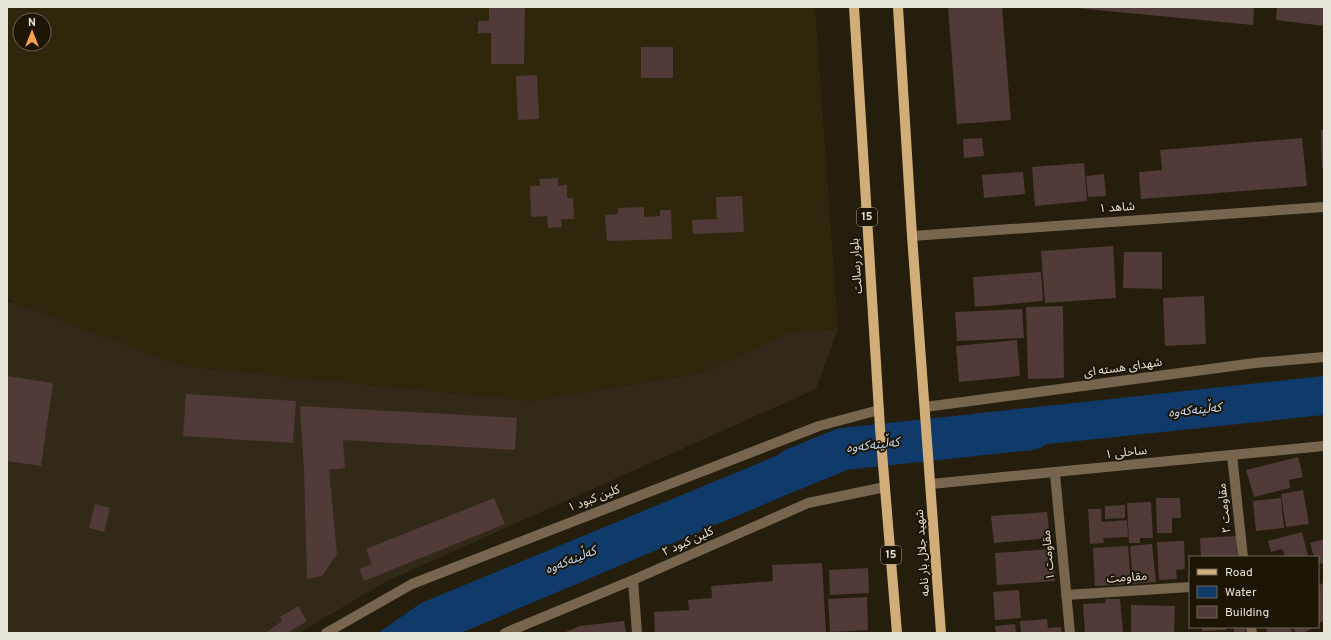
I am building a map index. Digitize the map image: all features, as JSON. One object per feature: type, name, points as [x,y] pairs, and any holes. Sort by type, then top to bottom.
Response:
[{"type":"main road","name":"بلوار رسالت","points":[[854,7],[880,428],[885,483]]},
{"type":"main road","points":[[898,7],[912,236],[925,407]]},
{"type":"main road","name":"شهید جلال بار نامه","points":[[925,407],[941,633]]},
{"type":"main road","name":"15","points":[[885,483],[897,633]]},
{"type":"street","name":"شاهد ۱","points":[[912,236],[1324,207]]},
{"type":"street","name":"شهدای هسته ای","points":[[925,407],[1256,363],[1324,357]]},
{"type":"street","name":"کلین کبود ۱","points":[[326,633],[412,584],[819,426],[879,410]]},
{"type":"street","name":"ساحلی ۱","points":[[931,484],[1055,474],[1324,446]]},
{"type":"street","name":"مقاومت ۲","points":[[1232,455],[1244,556]]},
{"type":"street","name":"مقاومت ۱","points":[[1055,474],[1070,633]]},
{"type":"street","name":"کلین کبود ۲","points":[[505,633],[633,580],[808,503],[885,483]]},
{"type":"street","points":[[633,580],[637,633]]},
{"type":"street","name":"مقاومت","points":[[1066,595],[1189,587]]},
{"type":"shaded area","points":[[7,7],[815,7],[838,329],[791,332],[702,373],[531,401],[180,366],[16,303],[7,296]]},
{"type":"shaded area","points":[[7,302],[16,303],[180,366],[531,401],[702,373],[791,332],[838,329],[816,389],[385,582],[299,633],[7,633]]},
{"type":"water","points":[[1324,376],[1324,415],[973,452],[971,414]]},
{"type":"water","points":[[829,434],[847,434],[850,468],[461,633],[378,633],[421,603]]},
{"type":"building","points":[[489,7],[525,7],[524,64],[491,64],[491,33],[478,33],[478,21],[489,21]]},
{"type":"building","points":[[948,7],[1002,7],[1011,120],[957,124]]},
{"type":"building","points":[[1066,7],[1254,7],[1253,25]]},
{"type":"building","points":[[1277,7],[1324,7],[1324,26],[1276,20]]},
{"type":"building","points":[[641,47],[673,47],[673,78],[641,78]]},
{"type":"building","points":[[537,75],[539,119],[518,120],[516,76]]},
{"type":"building","points":[[1321,130],[1324,130],[1324,168],[1322,168]]},
{"type":"building","points":[[982,138],[984,156],[964,158],[963,139]]},
{"type":"building","points":[[1302,138],[1307,186],[1141,199],[1139,172],[1162,170],[1160,150]]},
{"type":"building","points":[[1084,163],[1087,201],[1035,206],[1032,167]]},
{"type":"building","points":[[1023,172],[1025,194],[984,198],[982,175]]},
{"type":"building","points":[[1104,174],[1106,196],[1088,197],[1086,176]]},
{"type":"building","points":[[558,178],[558,186],[567,185],[567,198],[573,198],[574,219],[561,219],[562,227],[548,228],[547,216],[531,217],[530,186],[540,186],[539,179]]},
{"type":"building","points":[[742,196],[744,232],[693,234],[692,220],[717,219],[716,197]]},
{"type":"building","points":[[644,207],[644,217],[660,216],[660,210],[671,210],[672,239],[607,241],[605,215],[618,214],[618,208]]},
{"type":"building","points":[[1113,246],[1116,298],[1045,303],[1041,251]]},
{"type":"building","points":[[1124,252],[1162,252],[1162,289],[1123,288]]},
{"type":"building","points":[[1041,272],[1043,301],[975,307],[973,277]]},
{"type":"building","points":[[1204,296],[1206,344],[1165,346],[1163,298]]},
{"type":"building","points":[[1063,306],[1064,378],[1028,379],[1026,307]]},
{"type":"building","points":[[1022,309],[1024,338],[957,341],[955,312]]},
{"type":"building","points":[[1017,340],[1020,376],[959,382],[956,346]]},
{"type":"building","points":[[7,376],[53,383],[41,466],[7,461]]},
{"type":"building","points":[[186,394],[296,401],[293,443],[183,436]]},
{"type":"building","points":[[300,406],[517,418],[515,450],[343,440],[345,468],[329,470],[337,554],[322,576],[307,579],[304,471]]},
{"type":"building","points":[[1298,457],[1303,477],[1289,480],[1290,488],[1254,497],[1246,470]]},
{"type":"building","points":[[1303,490],[1309,524],[1286,527],[1281,494]]},
{"type":"building","points":[[494,498],[505,524],[364,581],[359,569],[372,564],[366,549]]},
{"type":"building","points":[[1156,498],[1180,498],[1181,518],[1172,518],[1172,533],[1157,533]]},
{"type":"building","points":[[1281,498],[1284,528],[1256,531],[1253,501]]},
{"type":"building","points":[[1151,502],[1153,538],[1140,538],[1140,543],[1129,543],[1127,503]]},
{"type":"building","points":[[95,504],[110,508],[104,532],[89,528]]},
{"type":"building","points":[[1125,505],[1125,518],[1105,519],[1105,506]]},
{"type":"building","points":[[1088,509],[1101,509],[1102,522],[1127,520],[1128,537],[1103,538],[1104,543],[1090,544]]},
{"type":"building","points":[[1047,512],[1050,538],[994,543],[991,516]]},
{"type":"building","points":[[1302,532],[1308,556],[1285,556],[1282,549],[1271,552],[1268,541]]},
{"type":"building","points":[[1236,536],[1237,556],[1201,556],[1200,538]]},
{"type":"building","points":[[1324,539],[1324,563],[1319,564],[1319,556],[1314,556],[1310,543]]},
{"type":"building","points":[[1184,541],[1185,569],[1176,570],[1177,579],[1159,580],[1157,542]]},
{"type":"building","points":[[1152,544],[1156,582],[1133,584],[1130,546]]},
{"type":"building","points":[[1128,546],[1131,584],[1095,586],[1093,548]]},
{"type":"building","points":[[1053,549],[1055,581],[997,585],[995,553]]},
{"type":"building","points":[[822,563],[826,633],[655,633],[654,612],[689,610],[688,600],[712,598],[711,586],[773,581],[772,565]]},
{"type":"building","points":[[868,568],[869,593],[830,595],[829,570]]},
{"type":"building","points":[[1324,582],[1324,620],[1319,624],[1319,585]]},
{"type":"building","points":[[1019,590],[1021,618],[995,620],[993,592]]},
{"type":"building","points":[[867,597],[868,630],[830,632],[828,599]]},
{"type":"building","points":[[1105,599],[1120,599],[1123,633],[1085,633],[1083,604],[1106,603]]},
{"type":"building","points":[[1131,605],[1175,606],[1174,633],[1131,633]]},
{"type":"building","points":[[298,606],[307,621],[287,633],[265,633],[282,621],[280,617]]},
{"type":"building","points":[[1047,619],[1048,628],[1061,627],[1062,633],[1021,633],[1020,621]]},
{"type":"building","points":[[624,621],[626,633],[563,633],[580,626]]},
{"type":"building","points":[[1015,624],[1016,633],[996,633],[995,626]]},
{"type":"building","points":[[1202,628],[1226,628],[1226,630],[1202,631]]},
{"type":"building","points":[[1234,628],[1245,628],[1245,633],[1234,633]]},
{"type":"building","points":[[1266,628],[1290,628],[1293,633],[1267,633]]},
{"type":"building","points":[[1293,628],[1312,628],[1304,633],[1296,633]]},
{"type":"waterway","name":"کەڵینەکەوە","points":[[794,469],[843,449],[1031,429]]}]
